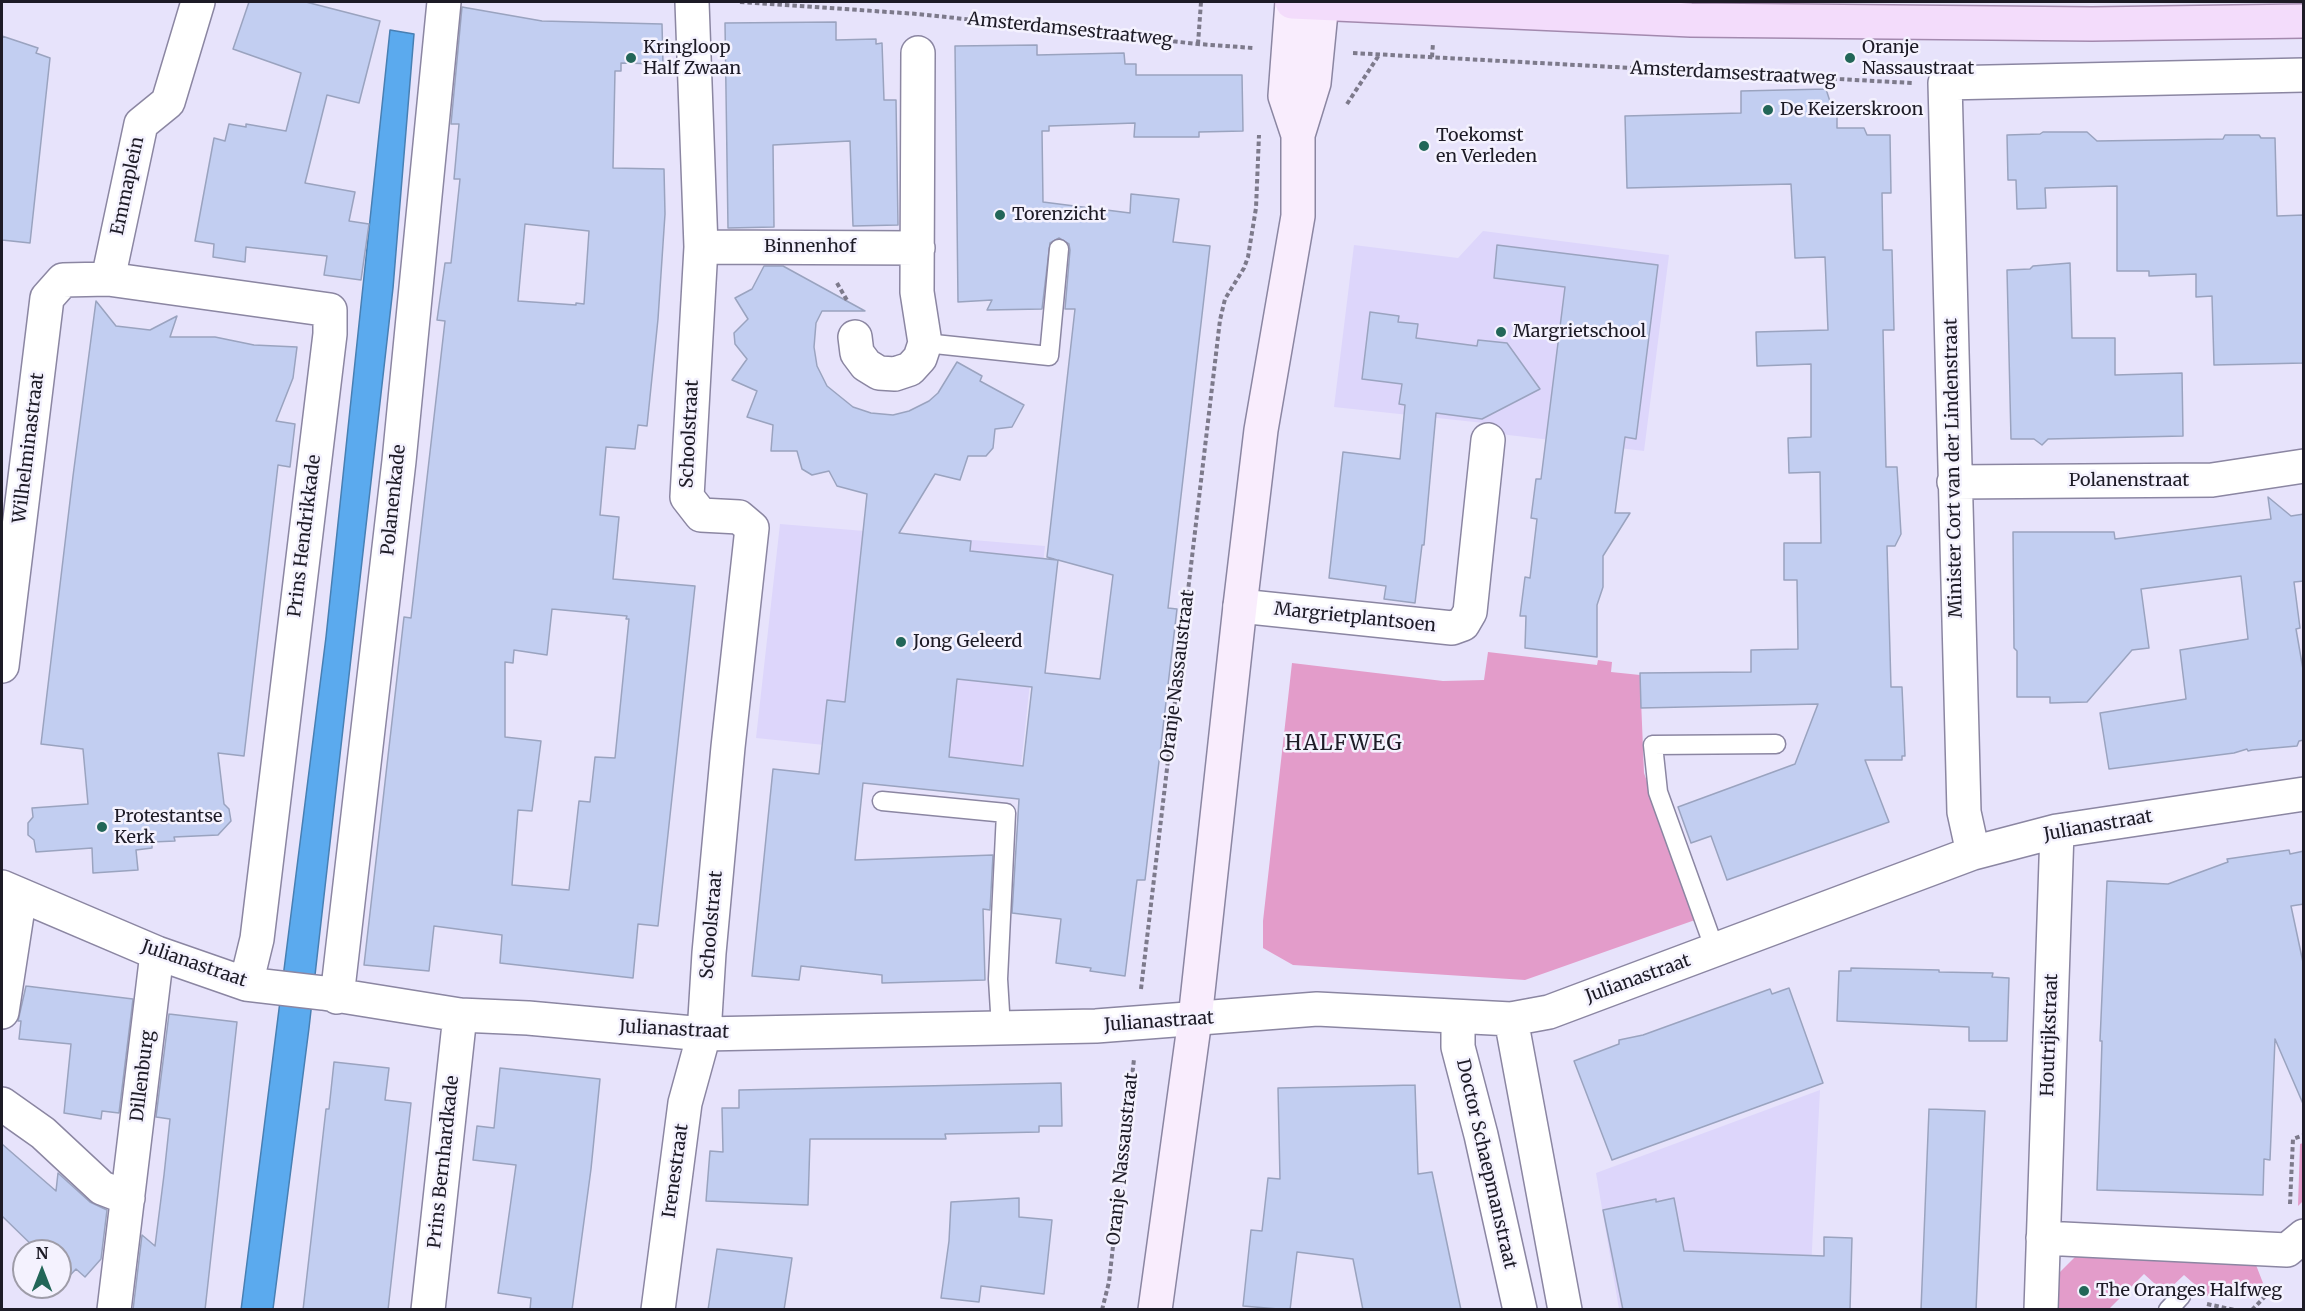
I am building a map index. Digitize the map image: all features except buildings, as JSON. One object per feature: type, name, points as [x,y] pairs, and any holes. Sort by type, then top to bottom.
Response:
[{"type":"main road","points":[[1155,1310],[1195,1019],[1240,606],[1262,430],[1298,216],[1298,135],[1312,97],[1314,83],[1307,2],[1691,20],[2092,24],[2304,21]]},
{"type":"street","name":"Emmaplein","points":[[108,279],[141,124],[168,102],[198,2]]},
{"type":"street","name":"Polanenkade","points":[[330,995],[399,460],[444,2]]},
{"type":"street","name":"Schoolstraat","points":[[692,2],[701,247],[687,497],[701,515],[739,517],[752,528],[728,747],[709,952],[704,1034]]},
{"type":"street","points":[[855,337],[857,352],[866,365],[879,373],[895,375],[910,369],[920,358],[925,343],[917,292],[918,53]]},
{"type":"street","points":[[1945,83],[2304,75]]},
{"type":"street","name":"Minister Cort van der Lindenstraat","points":[[1945,83],[1964,812],[1973,853]]},
{"type":"street","name":"Binnenhof","points":[[701,247],[918,248]]},
{"type":"street","name":"Wilhelminastraat","points":[[2,666],[47,298],[63,280],[108,279]]},
{"type":"street","name":"Prins Hendrikkade","points":[[108,279],[330,310],[330,334],[258,927],[256,986]]},
{"type":"street","name":"Margrietplantsoen","points":[[1240,606],[1452,628],[1463,624],[1470,612],[1488,440]]},
{"type":"street","name":"Polanenstraat","points":[[1954,482],[2212,480],[2304,466]]},
{"type":"street","name":"Julianastraat","points":[[10,891],[157,953],[256,986],[460,1015],[528,1018],[704,1034],[1138,1023],[1317,1009],[1511,1019],[1549,1012],[1973,853],[2057,831],[2304,794]]},
{"type":"street","name":"Houtrijkstraat","points":[[2041,1310],[2057,831]]},
{"type":"street","points":[[2,1012],[10,891]]},
{"type":"street","name":"Dillenburg","points":[[114,1310],[157,953]]},
{"type":"street","name":"Prins Bernhardkade","points":[[429,1310],[460,1015]]},
{"type":"street","name":"Doctor Schaepmanstraat","points":[[1458,1018],[1458,1047],[1481,1135],[1520,1310]]},
{"type":"street","points":[[1511,1019],[1565,1310]]},
{"type":"street","name":"Irenestraat","points":[[658,1310],[686,1103],[704,1034]]},
{"type":"street","points":[[2,1104],[44,1132],[102,1188],[128,1198]]},
{"type":"street","points":[[2043,1238],[2296,1243]]},
{"type":"lane","points":[[925,343],[1049,356],[1059,249]]},
{"type":"lane","points":[[1715,950],[1658,792],[1653,745],[1776,744]]},
{"type":"lane","points":[[882,801],[1006,813],[999,979],[1001,1028]]},
{"type":"lane","points":[[2168,1310],[2181,1296]]},
{"type":"path","name":"Amsterdamsestraatweg","points":[[740,2],[918,14],[1198,44],[1258,48]]},
{"type":"path","points":[[1198,44],[1201,2]]},
{"type":"path","name":"Amsterdamsestraatweg","points":[[1347,104],[1379,55],[1945,83]]},
{"type":"path","name":"Oranje Nassaustraat","points":[[1102,1310],[1109,1282],[1220,320],[1225,299],[1248,257],[1256,208],[1259,128]]},
{"type":"path","points":[[831,248],[831,270],[854,314],[855,337]]},
{"type":"path","points":[[2296,1243],[2293,1139],[2304,1135]]},
{"type":"shaded area","name":"Margrietschool","points":[[1483,231],[1669,255],[1644,451],[1500,434],[1484,423],[1334,407],[1354,245],[1458,258]]},
{"type":"shaded area","name":"Jong Geleerd","points":[[780,524],[1045,546],[1021,765],[756,738]]},
{"type":"shaded area","points":[[1488,652],[1597,665],[1598,660],[1612,662],[1611,672],[1640,675],[1644,773],[1695,920],[1525,980],[1293,965],[1263,948],[1263,921],[1292,663],[1443,681],[1484,680]]},
{"type":"shaded area","points":[[1820,1090],[1809,1309],[1619,1309],[1596,1173]]},
{"type":"shaded area","points":[[2303,1143],[2303,1201],[2298,1206],[2300,1144]]},
{"type":"shaded area","points":[[2076,1256],[2256,1265],[2263,1283],[2253,1298],[2208,1296],[2184,1275],[2165,1293],[2144,1274],[2109,1309],[2056,1310],[2057,1275]]},
{"type":"water","points":[[390,30],[414,34],[393,288],[309,1028],[273,1309],[241,1310],[326,637]]},
{"type":"place","name":"Kringloop Half Zwaan","points":[[631,58]]},
{"type":"place","name":"Oranje Nassaustraat","points":[[1850,58]]},
{"type":"place","name":"De Keizerskroon","points":[[1768,110]]},
{"type":"place","name":"Toekomst en Verleden","points":[[1424,146]]},
{"type":"place","name":"Torenzicht","points":[[1000,215]]},
{"type":"place","name":"Margrietschool","points":[[1501,332]]},
{"type":"place","name":"Jong Geleerd","points":[[901,642]]},
{"type":"place","name":"Protestantse Kerk","points":[[102,827]]},
{"type":"place","name":"The Oranges Halfweg","points":[[2084,1291]]},
{"type":"district","name":"HALFWEG","points":[[1344,744]]}]
